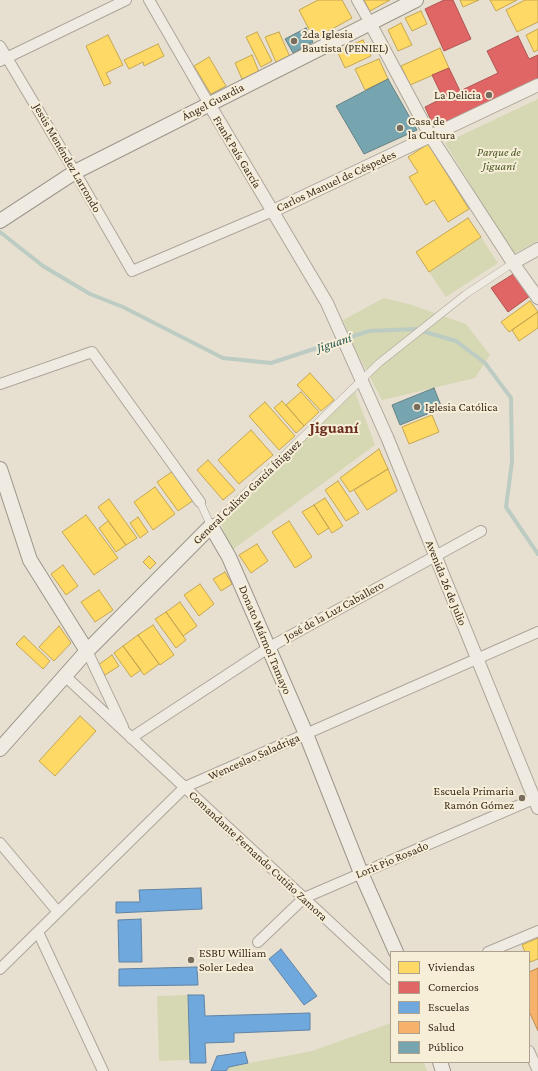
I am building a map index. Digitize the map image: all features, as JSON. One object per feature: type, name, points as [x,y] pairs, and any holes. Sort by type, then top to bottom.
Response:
[{"type":"main road","name":"Ángel Guardia","points":[[0,221],[13,211],[75,172],[416,0]]},
{"type":"main road","name":"Comandante Fernando Cutiño Zamora","points":[[0,469],[30,560],[87,651]]},
{"type":"main road","name":"Donato Mármol Tamayo","points":[[211,526],[229,557],[306,734],[362,873],[396,951]]},
{"type":"main road","name":"General Calixto García Íñiguez","points":[[0,749],[87,651],[211,526]]},
{"type":"street","points":[[3,59],[126,0]]},
{"type":"street","name":"Frank País García","points":[[149,0],[327,303],[352,359]]},
{"type":"street","points":[[357,0],[431,137],[513,263],[538,298]]},
{"type":"street","name":"Jesús Menéndez Larrondo","points":[[0,46],[3,59],[75,172],[132,271]]},
{"type":"street","name":"Carlos Manuel de Céspedes","points":[[132,271],[273,211],[538,85]]},
{"type":"street","name":"General Calixto García Íñiguez","points":[[211,526],[379,363],[466,294],[513,263],[538,249]]},
{"type":"street","name":"Donato Mármol Tamayo","points":[[0,384],[92,352],[200,502],[211,526]]},
{"type":"street","name":"Avenida 26 de Julio","points":[[352,359],[387,437],[476,659],[537,801]]},
{"type":"street","name":"José de la Luz Caballero","points":[[128,735],[268,648],[481,531]]},
{"type":"street","name":"Wenceslao Saladriga","points":[[0,968],[185,787],[538,632]]},
{"type":"street","name":"Comandante Fernando Cutiño Zamora","points":[[87,651],[128,735]]},
{"type":"street","name":"Comandante Fernando Cutiño Zamora","points":[[65,676],[390,978]]},
{"type":"street","name":"Lorit Pio Rosado","points":[[258,942],[304,898],[537,801]]},
{"type":"street","points":[[0,843],[58,912]]},
{"type":"street","points":[[490,951],[538,931]]},
{"type":"street","points":[[38,932],[103,1071]]},
{"type":"street","points":[[530,1053],[538,1071]]},
{"type":"green space","name":"Parque de Jiguaní","points":[[538,99],[538,241],[513,254],[445,143]]},
{"type":"green space","points":[[481,237],[498,263],[446,297],[429,272]]},
{"type":"green space","points":[[384,298],[412,305],[466,324],[490,355],[475,378],[382,400],[356,351],[343,320]]},
{"type":"green space","points":[[354,389],[375,445],[231,551],[221,524]]},
{"type":"green space","points":[[188,995],[190,1060],[159,1061],[157,996]]},
{"type":"green space","points":[[390,1023],[390,1063],[424,1063],[427,1071],[226,1071],[229,1067],[312,1051]]},
{"type":"building: Viviendas","points":[[318,0],[342,0],[352,18],[314,39],[299,10]]},
{"type":"building: Viviendas","points":[[364,0],[390,0],[370,11]]},
{"type":"building: Viviendas","points":[[460,0],[479,0],[463,7]]},
{"type":"building: Viviendas","points":[[490,0],[517,0],[496,11]]},
{"type":"building: Viviendas","points":[[525,0],[538,0],[538,22],[517,32],[506,10]]},
{"type":"building: Viviendas","points":[[421,11],[427,24],[412,31],[405,18]]},
{"type":"building: Viviendas","points":[[401,23],[412,45],[398,51],[388,30]]},
{"type":"building: Viviendas","points":[[538,29],[538,50],[534,52],[526,35]]},
{"type":"building: Viviendas","points":[[257,32],[272,61],[261,67],[246,37]]},
{"type":"building: Viviendas","points":[[279,32],[290,57],[276,62],[265,37]]},
{"type":"building: Viviendas","points":[[108,35],[123,65],[106,73],[111,83],[104,86],[86,46]]},
{"type":"building: Viviendas","points":[[363,40],[371,56],[345,68],[337,51]]},
{"type":"building: Viviendas","points":[[158,44],[164,56],[144,66],[143,62],[129,69],[124,60]]},
{"type":"building: Viviendas","points":[[440,48],[449,68],[410,85],[401,66]]},
{"type":"building: Viviendas","points":[[252,55],[259,72],[242,79],[235,63]]},
{"type":"building: Viviendas","points":[[209,57],[226,86],[211,94],[194,66]]},
{"type":"building: Viviendas","points":[[379,59],[388,79],[365,90],[355,69]]},
{"type":"building: Viviendas","points":[[428,144],[469,209],[448,222],[434,200],[426,205],[409,177],[418,172],[408,157]]},
{"type":"building: Viviendas","points":[[468,218],[481,237],[429,272],[416,252]]},
{"type":"building: Viviendas","points":[[530,301],[538,312],[509,332],[501,322]]},
{"type":"building: Viviendas","points":[[538,312],[538,328],[519,341],[512,330]]},
{"type":"building: Viviendas","points":[[310,373],[334,400],[321,411],[297,385]]},
{"type":"building: Viviendas","points":[[301,392],[319,412],[304,426],[286,405]]},
{"type":"building: Viviendas","points":[[282,401],[304,426],[296,433],[274,408]]},
{"type":"building: Viviendas","points":[[265,402],[295,436],[279,450],[249,416]]},
{"type":"building: Viviendas","points":[[432,415],[439,432],[409,444],[402,427]]},
{"type":"building: Viviendas","points":[[251,430],[273,455],[239,484],[218,460]]},
{"type":"building: Viviendas","points":[[379,449],[388,469],[350,492],[340,478]]},
{"type":"building: Viviendas","points":[[208,460],[235,490],[223,500],[197,470]]},
{"type":"building: Viviendas","points":[[388,469],[397,491],[367,510],[354,490]]},
{"type":"building: Viviendas","points":[[173,471],[194,500],[178,511],[157,482]]},
{"type":"building: Viviendas","points":[[338,481],[359,513],[346,521],[325,490]]},
{"type":"building: Viviendas","points":[[155,487],[175,514],[153,530],[134,502]]},
{"type":"building: Viviendas","points":[[325,498],[343,526],[332,533],[314,505]]},
{"type":"building: Viviendas","points":[[109,499],[137,538],[126,545],[98,507]]},
{"type":"building: Viviendas","points":[[314,505],[329,528],[318,535],[302,512]]},
{"type":"building: Viviendas","points":[[86,515],[118,558],[94,575],[62,532]]},
{"type":"building: Viviendas","points":[[138,517],[148,532],[140,538],[130,523]]},
{"type":"building: Viviendas","points":[[108,521],[126,545],[116,552],[99,528]]},
{"type":"building: Viviendas","points":[[289,521],[312,557],[295,568],[272,532]]},
{"type":"building: Viviendas","points":[[257,544],[268,561],[251,573],[239,555]]},
{"type":"building: Viviendas","points":[[149,556],[156,563],[150,569],[143,562]]},
{"type":"building: Viviendas","points":[[63,565],[78,586],[66,595],[51,574]]},
{"type":"building: Viviendas","points":[[225,572],[232,584],[221,591],[213,579]]},
{"type":"building: Viviendas","points":[[200,584],[214,604],[199,616],[184,595]]},
{"type":"building: Viviendas","points":[[99,590],[113,610],[95,622],[81,602]]},
{"type":"building: Viviendas","points":[[180,602],[197,626],[183,636],[166,612]]},
{"type":"building: Viviendas","points":[[166,612],[186,640],[176,648],[155,619]]},
{"type":"building: Viviendas","points":[[153,625],[174,655],[160,665],[138,635]]},
{"type":"building: Viviendas","points":[[59,626],[71,643],[54,661],[39,647]]},
{"type":"building: Viviendas","points":[[138,635],[159,664],[144,675],[123,646]]},
{"type":"building: Viviendas","points":[[24,636],[50,661],[43,669],[16,644]]},
{"type":"building: Viviendas","points":[[123,646],[141,670],[131,677],[114,653]]},
{"type":"building: Viviendas","points":[[112,655],[119,666],[105,675],[98,665]]},
{"type":"building: Viviendas","points":[[80,716],[96,731],[55,776],[39,761]]},
{"type":"building: Viviendas","points":[[538,938],[538,959],[530,962],[530,951],[525,951],[522,945]]},
{"type":"building: Comercios","points":[[444,0],[453,0],[471,39],[444,51],[425,9]]},
{"type":"building: Comercios","points":[[518,36],[529,59],[538,55],[538,80],[434,127],[425,107],[443,98],[432,75],[449,68],[460,91],[498,73],[487,51]]},
{"type":"building: Comercios","points":[[515,273],[530,296],[508,312],[491,288]]},
{"type":"building: Escuelas","points":[[201,888],[202,909],[116,913],[116,902],[140,902],[139,890]]},
{"type":"building: Escuelas","points":[[141,919],[142,962],[119,962],[118,920]]},
{"type":"building: Escuelas","points":[[281,949],[317,996],[304,1005],[269,959]]},
{"type":"building: Escuelas","points":[[197,967],[198,985],[119,986],[119,969]]},
{"type":"building: Escuelas","points":[[188,995],[204,995],[205,1016],[310,1013],[310,1030],[234,1033],[234,1042],[205,1043],[206,1063],[190,1063]]},
{"type":"building: Escuelas","points":[[245,1052],[248,1063],[229,1067],[226,1071],[211,1071],[217,1056]]},
{"type":"building: Salud","points":[[538,968],[538,1031],[530,1013],[530,972]]},
{"type":"building: Público","points":[[306,28],[313,42],[293,53],[285,39]]},
{"type":"building: Público","points":[[388,79],[417,130],[364,154],[336,106]]},
{"type":"building: Público","name":"Iglesia Católica","points":[[434,388],[442,408],[400,425],[392,405]]},
{"type":"waterway","name":"Jiguaní","points":[[0,232],[43,266],[90,294],[123,307],[223,358],[271,363],[369,331],[415,329],[456,341],[485,363],[511,398],[512,462],[506,507],[538,554]]},
{"type":"place","name":"2da Iglesia Bautista (PENIEL)","points":[[294,41]]},
{"type":"place","name":"La Delicia","points":[[489,95]]},
{"type":"place","name":"Casa de la Cultura","points":[[400,128]]},
{"type":"place","name":"Iglesia Católica","points":[[417,407]]},
{"type":"place","name":"Escuela Primaria Ramón Gómez","points":[[522,798]]},
{"type":"place","name":"ESBU William Soler Ledea","points":[[191,960]]},
{"type":"district","name":"Jiguaní","points":[[334,428]]}]
